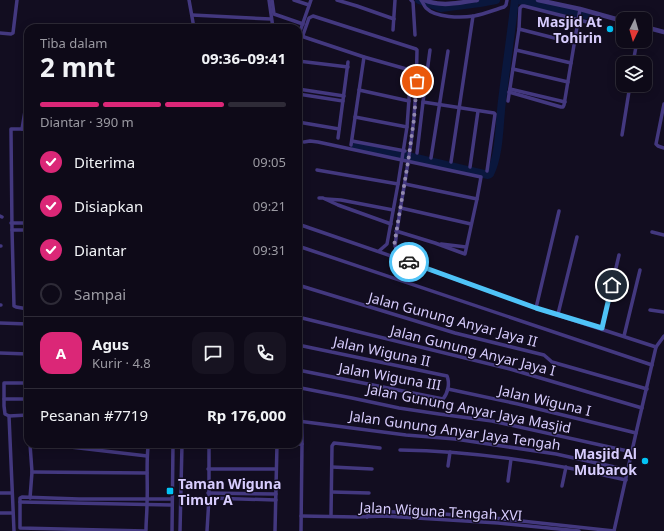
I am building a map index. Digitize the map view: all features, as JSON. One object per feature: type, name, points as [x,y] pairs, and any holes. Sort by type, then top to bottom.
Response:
[{"type":"street","points":[[0,33],[14,33],[17,0]]},
{"type":"street","points":[[189,0],[193,24]]},
{"type":"street","points":[[269,0],[274,14],[303,24],[311,0]]},
{"type":"street","points":[[269,0],[272,24]]},
{"type":"street","points":[[294,0],[309,5]]},
{"type":"street","points":[[337,0],[394,19]]},
{"type":"street","points":[[345,0],[357,6]]},
{"type":"street","points":[[393,30],[395,0]]},
{"type":"street","points":[[422,0],[438,4],[449,4],[477,0]]},
{"type":"street","points":[[422,0],[426,8],[442,16],[473,16],[504,7],[507,1]]},
{"type":"street","points":[[538,0],[616,19]]},
{"type":"street","points":[[412,1],[415,35]]},
{"type":"street","points":[[508,101],[519,29],[520,8],[522,6],[592,23]]},
{"type":"street","points":[[510,90],[565,104],[580,10]]},
{"type":"street","points":[[192,15],[271,19]]},
{"type":"street","points":[[397,258],[397,251],[394,246],[410,153],[416,98],[417,72],[416,50],[415,48],[313,16],[309,18],[303,35],[304,37],[364,57],[417,72]]},
{"type":"street","points":[[451,162],[473,16]]},
{"type":"street","points":[[652,28],[664,32]]},
{"type":"street","points":[[519,29],[574,43]]},
{"type":"street","points":[[418,153],[430,50]]},
{"type":"street","points":[[516,50],[571,63]]},
{"type":"street","points":[[431,158],[448,51]]},
{"type":"street","points":[[364,57],[351,143],[410,153]]},
{"type":"street","points":[[302,61],[348,67]]},
{"type":"street","points":[[338,138],[348,62]]},
{"type":"street","points":[[513,69],[568,82]]},
{"type":"street","points":[[379,251],[387,244],[394,210],[404,152],[411,70]]},
{"type":"street","points":[[302,90],[344,96]]},
{"type":"street","points":[[359,90],[409,101]]},
{"type":"street","points":[[622,135],[629,92]]},
{"type":"street","points":[[302,95],[343,100]]},
{"type":"street","points":[[423,102],[495,114],[487,171]]},
{"type":"street","points":[[664,104],[656,144],[664,148]]},
{"type":"street","points":[[470,167],[478,111]]},
{"type":"street","points":[[24,116],[22,128],[11,129],[14,306],[24,308]]},
{"type":"street","points":[[355,117],[407,127]]},
{"type":"street","points":[[302,123],[339,129]]},
{"type":"street","points":[[304,142],[318,142],[480,176],[481,178],[477,199],[465,254],[396,231]]},
{"type":"street","points":[[317,170],[398,184]]},
{"type":"street","points":[[404,184],[477,199]]},
{"type":"street","points":[[391,224],[338,206],[321,198],[341,200],[394,210]]},
{"type":"street","points":[[401,208],[471,224]]},
{"type":"street","points":[[536,308],[559,211]]},
{"type":"street","points":[[12,224],[24,223]]},
{"type":"street","points":[[302,225],[379,251],[536,308],[602,328],[656,347]]},
{"type":"street","points":[[12,230],[24,230]]},
{"type":"street","points":[[652,232],[664,235]]},
{"type":"street","points":[[558,314],[577,237]]},
{"type":"street","points":[[435,243],[466,247]]},
{"type":"street","points":[[387,244],[394,246]]},
{"type":"street","points":[[302,247],[652,365]]},
{"type":"street","points":[[602,328],[618,255]]},
{"type":"street","points":[[624,336],[640,270]]},
{"type":"street","name":"Jalan Gunung Anyar Jaya II","points":[[302,287],[455,333],[544,355],[552,362],[646,389]]},
{"type":"street","points":[[650,310],[664,312]]},
{"type":"street","name":"Jalan Gunung Anyar Jaya I","points":[[302,318],[510,369],[642,408]]},
{"type":"street","points":[[0,323],[24,324]]},
{"type":"street","points":[[367,516],[371,511],[443,514],[614,531],[656,347],[664,336]]},
{"type":"street","name":"Jalan Wiguna II","points":[[302,346],[448,376],[448,389]]},
{"type":"street","points":[[0,353],[24,354]]},
{"type":"street","name":"Jalan Wiguna III","points":[[302,371],[443,399],[445,398],[448,389]]},
{"type":"street","points":[[14,531],[7,415],[2,406],[4,399],[2,383],[24,383]]},
{"type":"street","name":"Jalan Gunung Anyar Jaya Masjid","points":[[302,388],[399,408],[492,421],[632,452]]},
{"type":"street","name":"Jalan Wiguna I","points":[[448,389],[518,404],[636,433]]},
{"type":"street","points":[[4,399],[24,400]]},
{"type":"street","points":[[0,414],[24,415]]},
{"type":"street","name":"Jalan Gunung Anyar Jaya Tengah","points":[[302,421],[406,435],[455,439],[548,452],[628,470]]},
{"type":"street","points":[[331,516],[332,446],[334,443],[380,448]]},
{"type":"street","points":[[300,531],[302,516],[302,444]]},
{"type":"street","points":[[30,448],[32,472],[30,498]]},
{"type":"street","points":[[79,448],[147,456]]},
{"type":"street","points":[[20,500],[21,529],[145,531],[148,448]]},
{"type":"street","points":[[172,448],[172,531]]},
{"type":"street","points":[[180,531],[182,448]]},
{"type":"street","points":[[207,531],[209,448]]},
{"type":"street","points":[[275,531],[276,448]]},
{"type":"street","points":[[400,450],[450,452],[511,458],[566,467],[626,480]]},
{"type":"street","points":[[448,466],[450,452]]},
{"type":"street","points":[[508,481],[511,458]]},
{"type":"street","points":[[332,467],[372,469]]},
{"type":"street","points":[[562,486],[566,467]]},
{"type":"street","points":[[208,469],[276,469]]},
{"type":"street","points":[[32,472],[147,473]]},
{"type":"street","points":[[332,492],[370,493]]},
{"type":"street","points":[[0,493],[12,493]]},
{"type":"street","points":[[208,493],[276,494]]},
{"type":"street","points":[[20,500],[22,497],[147,505],[172,505]]},
{"type":"street","points":[[208,498],[276,500]]},
{"type":"street","points":[[20,500],[79,501],[172,499]]},
{"type":"street","points":[[0,513],[13,513]]},
{"type":"street","name":"Jalan Wiguna Tengah XVI","points":[[302,516],[384,516],[517,525],[579,531]]},
{"type":"street","points":[[516,531],[517,525]]},
{"type":"waterway","points":[[419,0],[441,8],[496,0]]},
{"type":"waterway","points":[[355,146],[412,157],[488,175],[490,174],[496,157],[515,0]]},
{"type":"waterway","points":[[518,0],[586,15]]},
{"type":"way so far","points":[[409,262],[397,258],[397,251],[394,246],[414,119],[417,81]]},
{"type":"place","name":"Masjid At Tohirin","points":[[610,29]]},
{"type":"place","name":"Masjid Al Mubarok","points":[[645,461]]},
{"type":"place","name":"Taman Wiguna Timur A","points":[[170,491]]},
{"type":"route","points":[[409,262],[536,308],[602,328],[612,285]]}]
